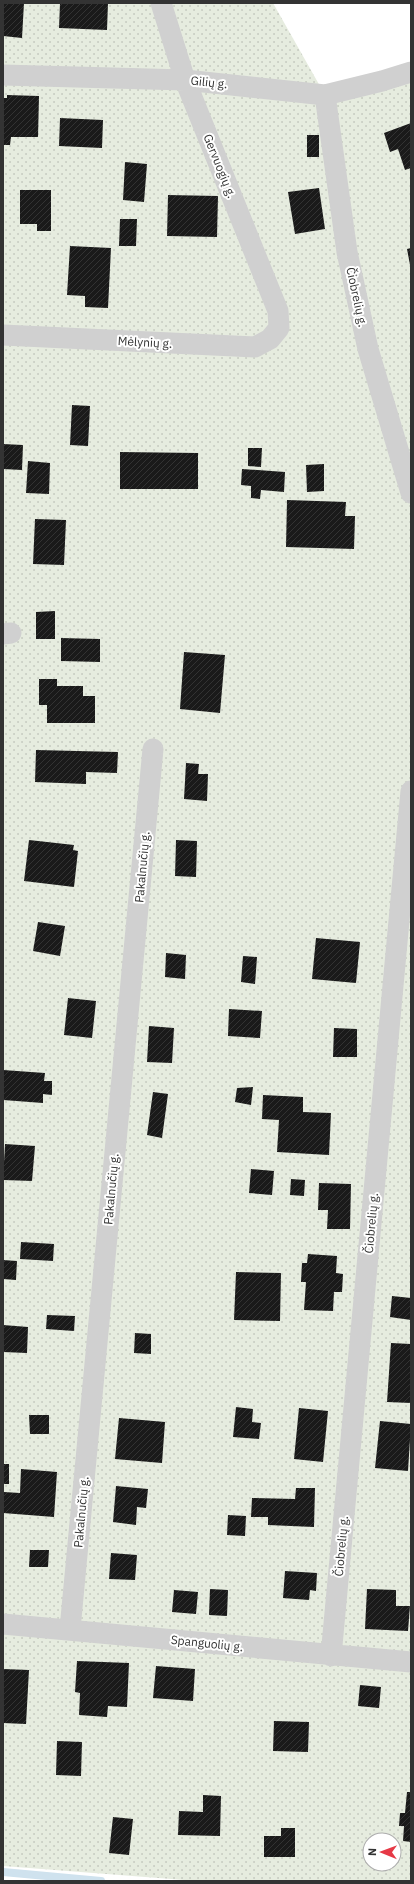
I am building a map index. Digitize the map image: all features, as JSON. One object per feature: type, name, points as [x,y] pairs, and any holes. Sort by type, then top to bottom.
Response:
[{"type":"street","name":"Gervuogių g.","points":[[161,3],[185,80],[278,311],[279,328]]},
{"type":"street","name":"Gilių g.","points":[[3,74],[185,80],[325,95],[382,82],[411,72]]},
{"type":"street","name":"Čiobrelių g.","points":[[325,95],[347,252],[368,349],[411,493]]},
{"type":"street","name":"Mėlynių g.","points":[[3,335],[254,347],[270,339],[279,328]]},
{"type":"street","name":"Pakalnučių g.","points":[[70,1629],[153,750]]},
{"type":"street","name":"Čiobrelių g.","points":[[331,1656],[411,791]]},
{"type":"street","name":"Spanguolių g.","points":[[3,1624],[70,1629],[331,1656],[411,1662]]},
{"type":"shaded area","points":[[3,3],[273,3],[325,95],[411,72],[411,1881],[197,1881],[3,1866]]},
{"type":"building","points":[[3,3],[24,3],[22,38],[3,36]]},
{"type":"building","points":[[60,3],[108,3],[107,30],[59,28]]},
{"type":"building","points":[[7,95],[39,96],[38,137],[11,137],[10,145],[3,145],[3,98],[7,98]]},
{"type":"building","points":[[60,118],[103,120],[102,148],[59,146]]},
{"type":"building","points":[[411,123],[411,168],[405,170],[398,149],[390,152],[384,133]]},
{"type":"building","points":[[307,135],[319,135],[319,157],[307,157]]},
{"type":"building","points":[[125,162],[147,164],[144,202],[123,200]]},
{"type":"building","points":[[319,188],[325,229],[295,234],[288,192]]},
{"type":"building","points":[[20,190],[51,190],[51,231],[37,231],[37,224],[20,224]]},
{"type":"building","points":[[168,195],[218,196],[217,237],[167,236]]},
{"type":"building","points":[[120,219],[137,219],[136,246],[119,246]]},
{"type":"building","points":[[70,246],[111,248],[108,308],[85,307],[85,296],[67,295]]},
{"type":"building","points":[[411,248],[411,265],[410,265],[407,249]]},
{"type":"building","points":[[72,405],[90,406],[88,446],[70,445]]},
{"type":"building","points":[[3,444],[23,445],[22,470],[3,469]]},
{"type":"building","points":[[248,448],[262,448],[261,467],[248,466]]},
{"type":"building","points":[[120,452],[198,453],[198,489],[120,489]]},
{"type":"building","points":[[28,461],[50,463],[49,494],[26,493]]},
{"type":"building","points":[[324,464],[324,491],[307,492],[306,465]]},
{"type":"building","points":[[242,469],[285,472],[284,492],[261,490],[260,499],[251,498],[251,486],[241,485]]},
{"type":"building","points":[[287,500],[346,502],[345,516],[355,516],[354,549],[286,547]]},
{"type":"building","points":[[35,519],[66,520],[64,565],[33,564]]},
{"type":"building","points":[[55,611],[55,639],[36,639],[36,612]]},
{"type":"building","points":[[61,638],[100,639],[100,662],[61,661]]},
{"type":"building","points":[[184,652],[225,655],[220,713],[180,709]]},
{"type":"building","points":[[39,679],[57,679],[57,686],[83,686],[83,696],[95,696],[95,723],[47,723],[47,705],[39,705]]},
{"type":"building","points":[[36,750],[118,752],[117,773],[86,772],[86,784],[35,782]]},
{"type":"building","points":[[186,763],[199,764],[198,774],[208,774],[207,801],[184,799]]},
{"type":"building","points":[[29,840],[74,845],[73,850],[78,851],[74,887],[24,881]]},
{"type":"building","points":[[176,840],[197,841],[196,877],[175,876]]},
{"type":"building","points":[[38,922],[65,926],[60,956],[33,951]]},
{"type":"building","points":[[316,938],[360,942],[356,983],[312,979]]},
{"type":"building","points":[[166,953],[186,955],[185,979],[165,977]]},
{"type":"building","points":[[243,956],[257,957],[255,984],[241,982]]},
{"type":"building","points":[[68,998],[96,1001],[92,1038],[64,1035]]},
{"type":"building","points":[[229,1009],[262,1011],[260,1038],[228,1036]]},
{"type":"building","points":[[149,1026],[174,1028],[172,1063],[147,1062]]},
{"type":"building","points":[[334,1028],[357,1029],[357,1057],[333,1057]]},
{"type":"building","points":[[3,1070],[45,1073],[44,1081],[52,1081],[52,1095],[43,1094],[43,1103],[3,1100]]},
{"type":"building","points":[[253,1087],[251,1105],[235,1102],[237,1088]]},
{"type":"building","points":[[153,1092],[168,1094],[162,1138],[147,1135]]},
{"type":"building","points":[[263,1095],[303,1097],[303,1112],[331,1113],[329,1155],[277,1152],[279,1120],[262,1119]]},
{"type":"building","points":[[5,1144],[35,1146],[32,1181],[3,1180]]},
{"type":"building","points":[[251,1169],[274,1171],[272,1195],[249,1193]]},
{"type":"building","points":[[291,1179],[305,1180],[304,1196],[290,1195]]},
{"type":"building","points":[[319,1183],[351,1184],[350,1229],[327,1229],[328,1210],[318,1210]]},
{"type":"building","points":[[21,1242],[54,1244],[53,1261],[20,1259]]},
{"type":"building","points":[[308,1254],[337,1256],[336,1273],[343,1274],[342,1292],[334,1292],[333,1311],[304,1310],[306,1282],[301,1282],[302,1263],[307,1263]]},
{"type":"building","points":[[3,1260],[17,1261],[16,1280],[3,1279]]},
{"type":"building","points":[[236,1272],[281,1273],[280,1321],[234,1320]]},
{"type":"building","points":[[392,1296],[411,1298],[411,1320],[390,1317]]},
{"type":"building","points":[[47,1315],[75,1316],[74,1331],[46,1329]]},
{"type":"building","points":[[3,1325],[28,1327],[27,1353],[3,1352]]},
{"type":"building","points":[[135,1333],[151,1334],[151,1354],[134,1353]]},
{"type":"building","points":[[391,1343],[411,1344],[411,1403],[387,1402]]},
{"type":"building","points":[[236,1407],[253,1409],[252,1422],[261,1423],[259,1439],[233,1437]]},
{"type":"building","points":[[299,1408],[328,1411],[323,1462],[294,1459]]},
{"type":"building","points":[[29,1415],[49,1415],[49,1434],[30,1434]]},
{"type":"building","points":[[119,1418],[165,1422],[162,1463],[115,1459]]},
{"type":"building","points":[[380,1421],[411,1424],[408,1471],[375,1468]]},
{"type":"building","points":[[3,1464],[9,1464],[9,1484],[3,1484]]},
{"type":"building","points":[[21,1469],[57,1472],[54,1517],[3,1513],[4,1492],[20,1493]]},
{"type":"building","points":[[116,1486],[148,1489],[146,1508],[137,1507],[136,1525],[113,1522]]},
{"type":"building","points":[[296,1488],[315,1488],[314,1527],[268,1525],[268,1517],[251,1517],[252,1498],[295,1499]]},
{"type":"building","points":[[228,1515],[246,1516],[245,1536],[227,1535]]},
{"type":"building","points":[[30,1550],[49,1550],[48,1567],[29,1567]]},
{"type":"building","points":[[111,1553],[137,1555],[135,1580],[109,1579]]},
{"type":"building","points":[[285,1571],[317,1573],[316,1591],[310,1590],[309,1600],[283,1598]]},
{"type":"building","points":[[210,1589],[228,1590],[227,1616],[209,1615]]},
{"type":"building","points":[[367,1589],[396,1590],[396,1606],[410,1606],[408,1631],[365,1629]]},
{"type":"building","points":[[174,1590],[198,1592],[196,1614],[172,1612]]},
{"type":"building","points":[[77,1661],[129,1663],[127,1707],[108,1706],[107,1717],[79,1715],[80,1693],[75,1692]]},
{"type":"building","points":[[156,1666],[195,1669],[193,1701],[153,1698]]},
{"type":"building","points":[[3,1669],[29,1670],[26,1724],[3,1723]]},
{"type":"building","points":[[360,1685],[381,1687],[379,1708],[358,1706]]},
{"type":"building","points":[[274,1721],[309,1722],[308,1752],[273,1751]]},
{"type":"building","points":[[57,1741],[82,1742],[81,1776],[56,1775]]},
{"type":"building","points":[[407,1792],[411,1792],[411,1842],[403,1841],[404,1826],[399,1826],[400,1813],[405,1813]]},
{"type":"building","points":[[203,1795],[221,1796],[220,1836],[178,1835],[179,1811],[203,1812]]},
{"type":"building","points":[[113,1817],[133,1819],[129,1855],[109,1853]]},
{"type":"building","points":[[281,1828],[295,1828],[295,1857],[264,1857],[264,1836],[281,1836]]},
{"type":"waterway","points":[[3,1872],[101,1881]]}]
